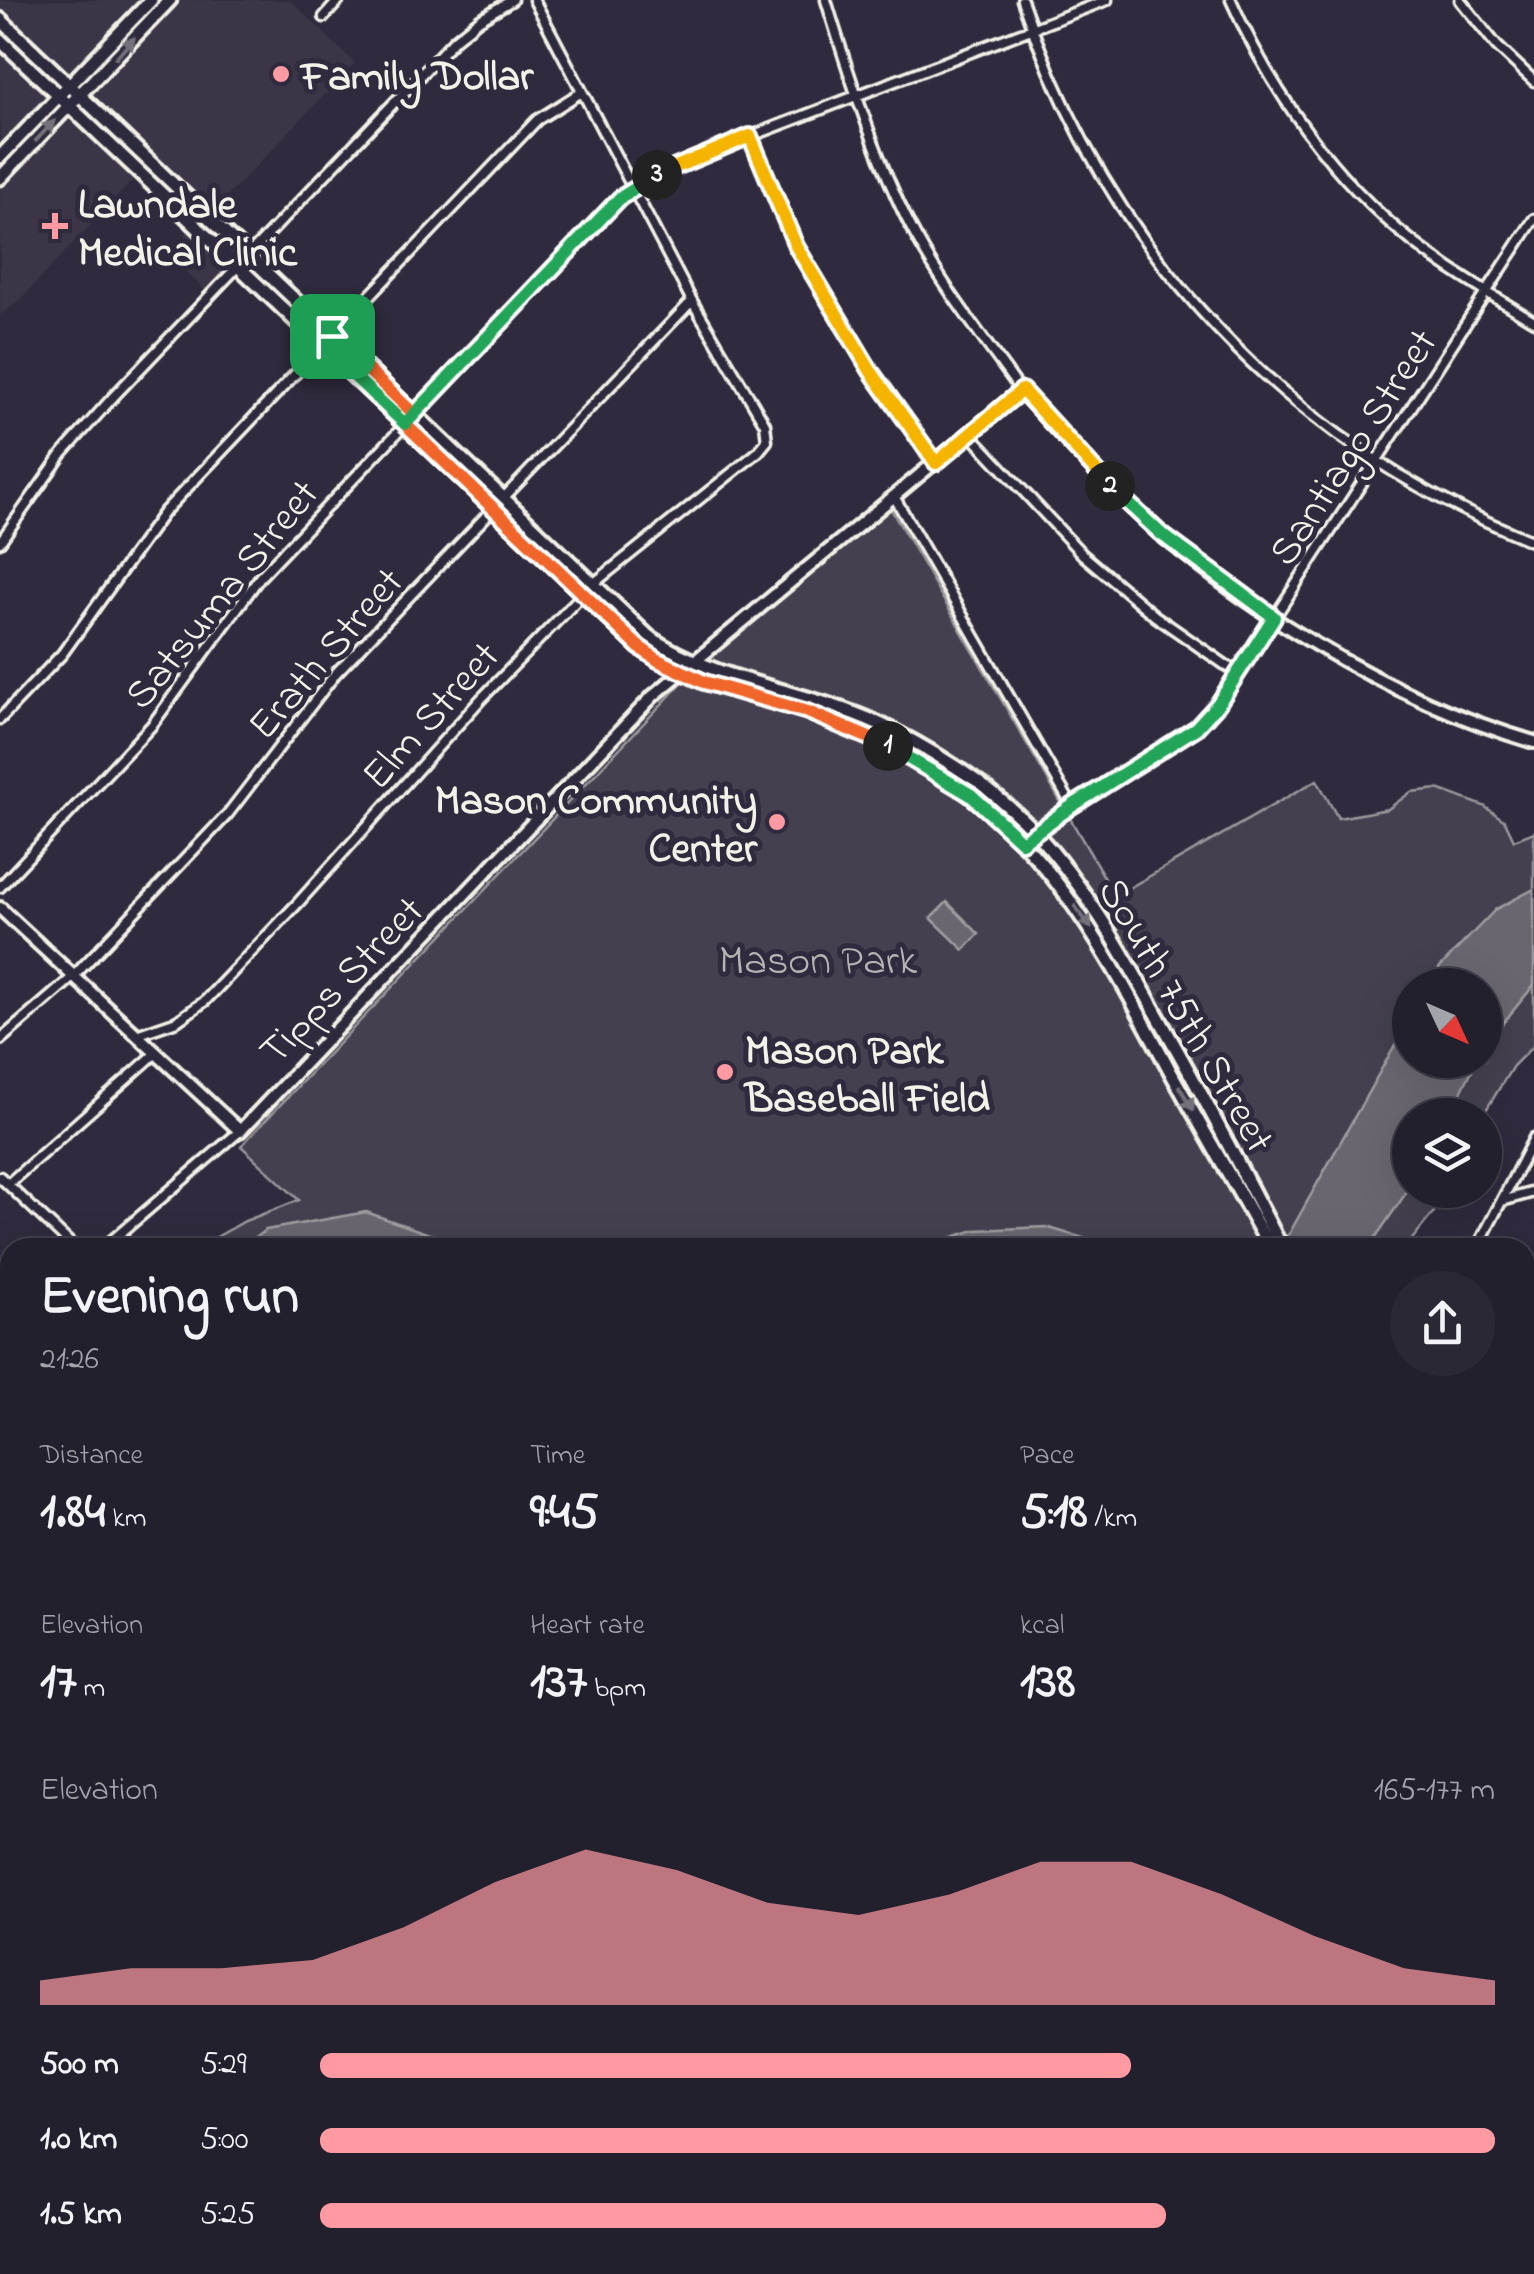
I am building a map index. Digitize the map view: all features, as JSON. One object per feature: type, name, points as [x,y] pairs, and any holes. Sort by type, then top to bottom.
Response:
[{"type":"main road","points":[[0,178],[151,0]]},
{"type":"main road","points":[[74,90],[170,0]]},
{"type":"main road","name":"South 75th Street","points":[[0,19],[648,636],[696,660],[891,729],[980,784],[1035,832],[1100,912],[1154,1006],[1267,1238]]},
{"type":"main road","name":"South 75th Street","points":[[0,40],[639,647],[704,682],[808,712],[884,744],[971,795],[1022,842],[1087,920],[1274,1238]]},
{"type":"main road","points":[[0,157],[64,101]]},
{"type":"main road","points":[[884,744],[891,729]]},
{"type":"street","points":[[324,17],[339,0]]},
{"type":"street","points":[[0,542],[62,453],[455,39],[480,18],[512,0]]},
{"type":"street","points":[[534,0],[692,302]]},
{"type":"street","points":[[826,0],[855,97],[900,206],[951,295],[1022,390],[1086,462],[1149,523],[1213,575],[1274,617],[1377,679],[1460,716],[1534,742]]},
{"type":"street","points":[[1022,0],[1063,105],[1104,183],[1165,272],[1228,341],[1293,400],[1378,462],[1431,495],[1534,542]]},
{"type":"street","name":"Satsuma Street","points":[[0,887],[152,725],[260,577],[620,198],[686,161],[1107,0]]},
{"type":"street","points":[[1231,0],[1292,111],[1352,184],[1412,241],[1534,321]]},
{"type":"street","points":[[1460,0],[1534,81]]},
{"type":"street","points":[[0,720],[62,654],[164,512],[537,120],[580,93]]},
{"type":"street","points":[[750,136],[796,246],[870,370],[936,463]]},
{"type":"street","name":"Santiago Street","points":[[1022,842],[1196,728],[1218,704],[1534,220]]},
{"type":"street","name":"Elm Street","points":[[136,1035],[176,1021],[205,1001],[298,904],[481,699],[593,584],[767,441],[764,424],[692,302]]},
{"type":"street","name":"Erath Street","points":[[0,1040],[73,976],[227,815],[336,673],[692,302]]},
{"type":"street","name":"Tipps Street","points":[[115,1238],[240,1131],[652,696],[1022,390]]},
{"type":"street","points":[[970,434],[1083,555],[1155,616],[1237,673]]},
{"type":"street","points":[[895,498],[1072,806]]},
{"type":"street","points":[[0,908],[240,1131]]},
{"type":"street","points":[[65,1238],[4,1180],[156,1053]]},
{"type":"street","points":[[1502,1202],[1534,1138]]},
{"type":"street","points":[[1528,1147],[1534,1156]]},
{"type":"street","points":[[1502,1202],[1534,1192]]},
{"type":"street","points":[[1483,1238],[1499,1208]]},
{"type":"shaded area","points":[[0,0],[142,0],[68,74],[0,12]]},
{"type":"shaded area","points":[[178,0],[290,0],[355,63],[210,214],[89,95]]},
{"type":"shaded area","points":[[0,48],[48,95],[0,149]]},
{"type":"shaded area","points":[[71,117],[136,177],[19,301],[0,315],[0,187],[65,118]]},
{"type":"shaded area","points":[[189,230],[226,266],[224,274],[207,292],[167,254]]},
{"type":"shaded area","points":[[1534,889],[1534,985],[1502,1024],[1502,968],[1439,968],[1496,909]]},
{"type":"shaded area","points":[[947,902],[979,934],[964,950],[931,918]]},
{"type":"shaded area","points":[[1392,1050],[1392,1078],[1468,1078],[1458,1098],[1392,1098],[1392,1208],[1396,1208],[1375,1238],[1283,1238]]},
{"type":"shaded area","points":[[366,1212],[438,1238],[255,1238],[266,1230]]},
{"type":"shaded area","points":[[1046,1227],[1083,1238],[950,1238],[975,1230]]},
{"type":"green space","name":"Mason Park","points":[[891,509],[1115,896],[1317,780],[1338,818],[1388,809],[1411,792],[1438,789],[1484,806],[1505,821],[1514,840],[1534,832],[1534,1045],[1513,1066],[1493,1098],[1392,1098],[1392,1208],[1437,1208],[1413,1238],[286,1238],[266,1230],[255,1238],[215,1238],[245,1221],[299,1200],[241,1146],[698,666]]},
{"type":"place","name":"Family Dollar","points":[[281,74]]},
{"type":"place","name":"Lawndale Medical Clinic","points":[[55,226]]},
{"type":"place","name":"Mason Community Center","points":[[777,822]]},
{"type":"place","name":"Mason Park Baseball Field","points":[[725,1072]]},
{"type":"route","points":[[332,336],[322,346],[405,424],[620,198],[650,178],[750,136],[796,246],[870,370],[936,463],[1022,390],[1086,462],[1160,533],[1274,617],[1218,704],[1196,728],[1022,842],[971,795],[884,744],[808,712],[704,682],[639,647],[405,424],[414,414],[332,336]]}]
